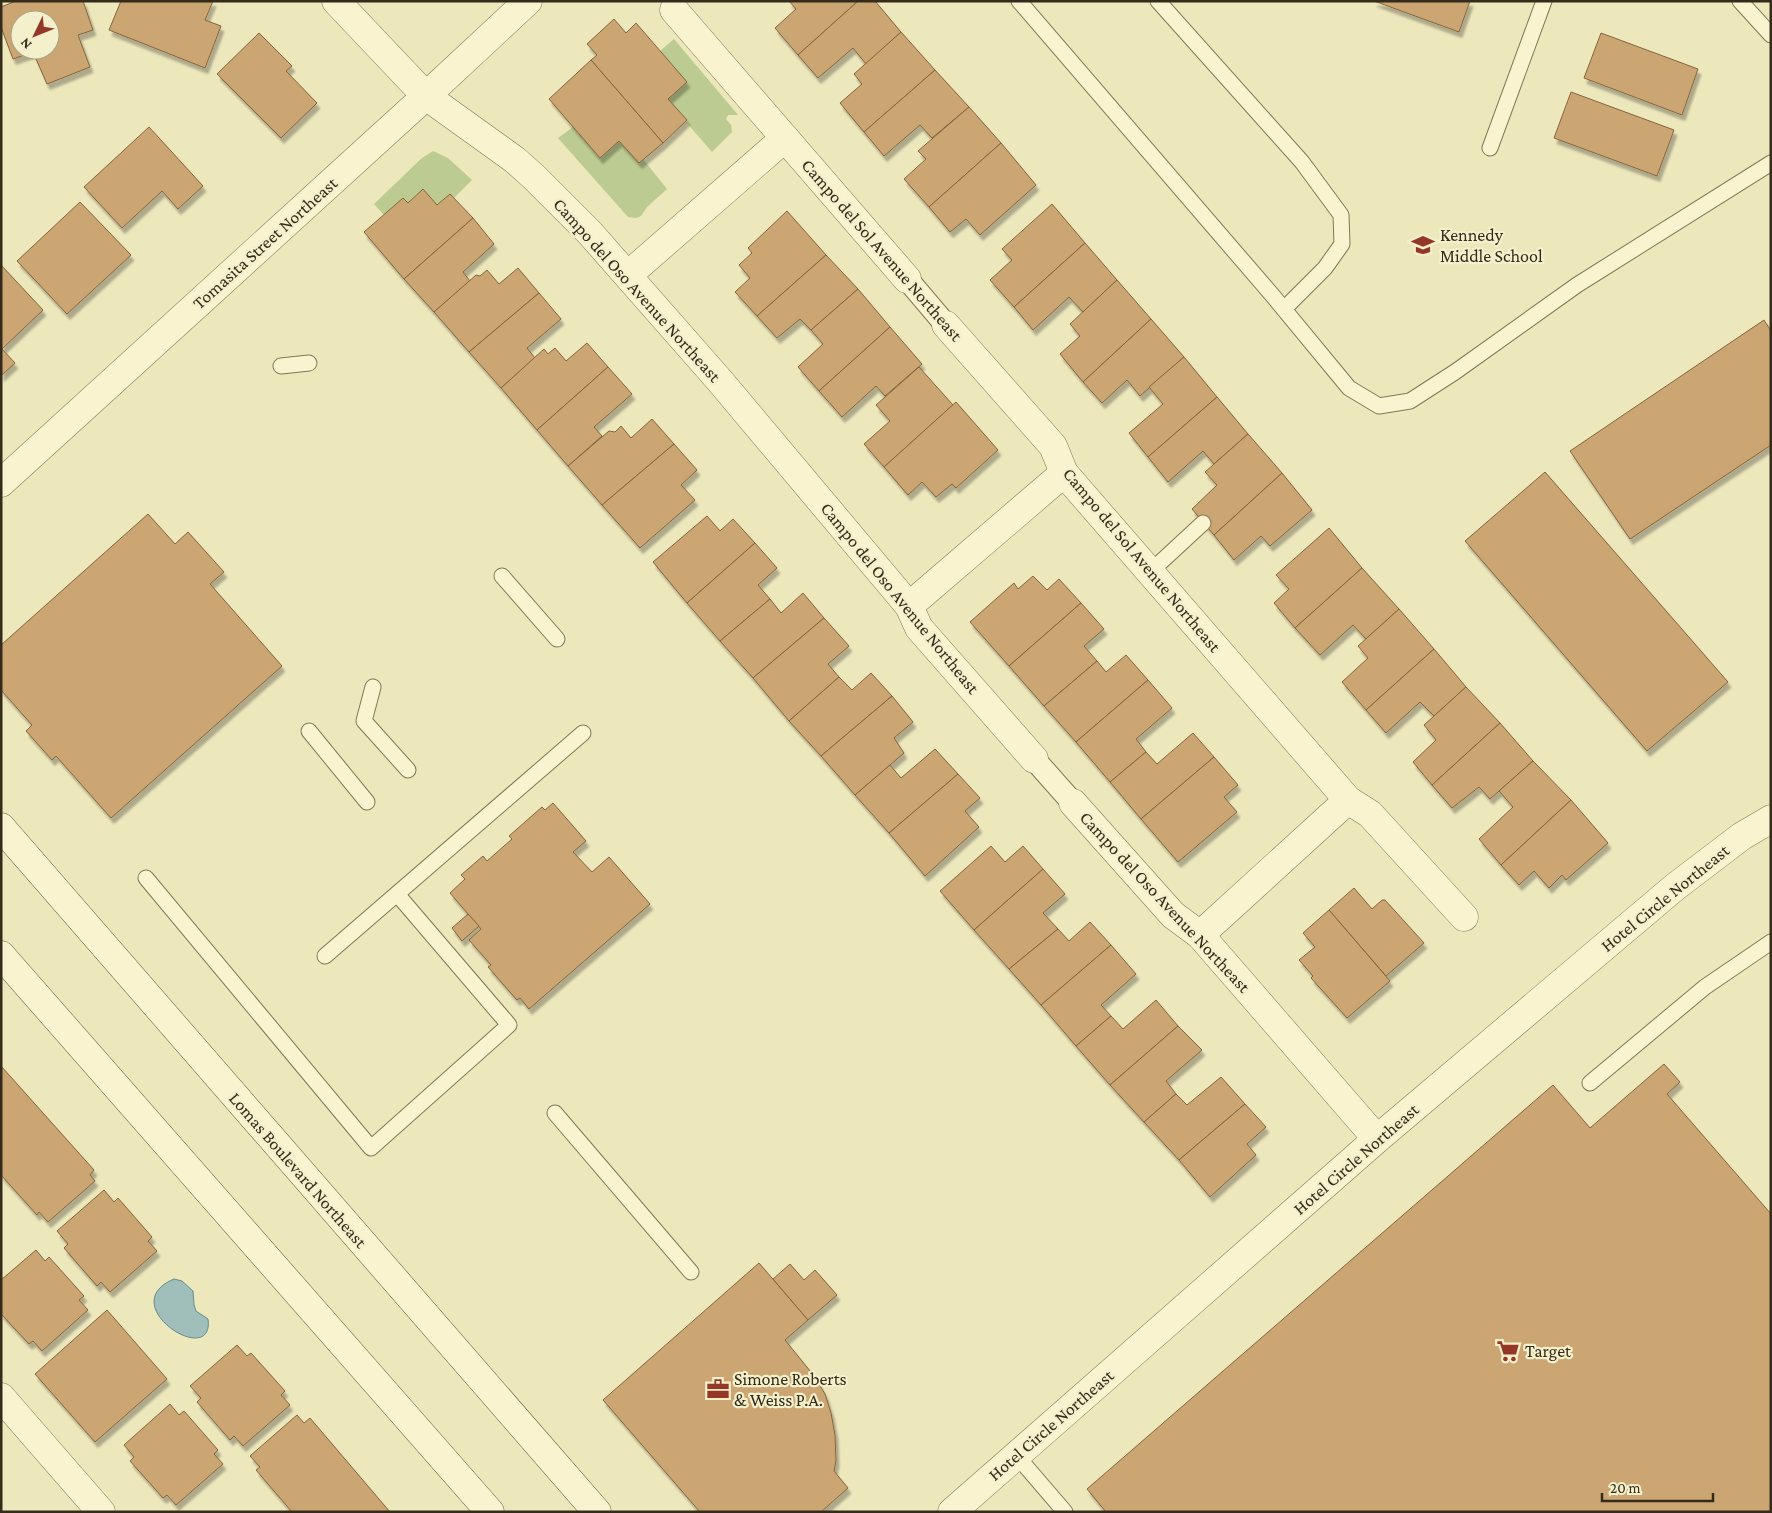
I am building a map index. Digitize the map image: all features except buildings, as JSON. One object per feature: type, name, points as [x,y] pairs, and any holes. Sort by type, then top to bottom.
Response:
[{"type":"street","name":"Campo del Oso Avenue Northeast","points":[[336,1],[426,96],[515,160],[590,233],[720,381],[909,606],[919,628],[1173,915],[1200,935],[1377,1139]]},
{"type":"street","name":"Tomasita Street Northeast","points":[[1,483],[528,1]]},
{"type":"street","name":"Campo del Sol Avenue Northeast","points":[[674,10],[1053,446],[1064,473],[1348,800],[1370,814],[1464,917]]},
{"type":"street","points":[[628,276],[785,138]]},
{"type":"street","points":[[909,606],[1064,473]]},
{"type":"street","points":[[1200,935],[1348,800]]},
{"type":"street","name":"Hotel Circle Northeast","points":[[952,1512],[1377,1139],[1675,887],[1742,836],[1771,819]]},
{"type":"street","name":"Lomas Boulevard Northeast","points":[[1,827],[597,1512]]},
{"type":"street","points":[[1,955],[490,1512]]},
{"type":"street","points":[[1,1397],[101,1512]]},
{"type":"lane","points":[[1019,1],[1349,388],[1379,406],[1410,401],[1577,285],[1771,162]]},
{"type":"lane","points":[[1158,1],[1302,162],[1340,215],[1342,244],[1325,268],[1284,310]]},
{"type":"lane","points":[[1490,148],[1544,1]]},
{"type":"lane","points":[[1740,1],[1771,35]]},
{"type":"lane","points":[[281,366],[309,363]]},
{"type":"lane","points":[[1150,572],[1203,523]]},
{"type":"lane","points":[[502,576],[557,639]]},
{"type":"lane","points":[[373,687],[364,721],[408,770]]},
{"type":"lane","points":[[308,731],[368,802]]},
{"type":"lane","points":[[325,956],[583,733]]},
{"type":"lane","points":[[146,878],[370,1148],[509,1025],[397,894]]},
{"type":"lane","points":[[1590,1083],[1705,987],[1771,942]]},
{"type":"lane","points":[[555,1113],[691,1272]]},
{"type":"lane","points":[[1016,1455],[1065,1512]]},
{"type":"green space","points":[[674,39],[738,115],[728,115],[726,119],[731,125],[732,132],[712,152],[668,99],[687,82],[660,51]]},
{"type":"green space","points":[[573,127],[600,158],[619,141],[643,159],[667,189],[647,207],[641,216],[636,218],[628,217],[558,138]]},
{"type":"green space","points":[[433,151],[448,158],[472,180],[454,198],[450,194],[437,205],[423,189],[408,203],[403,198],[384,215],[374,204],[422,158]]},
{"type":"water","points":[[174,1279],[182,1281],[193,1291],[196,1311],[208,1319],[206,1333],[197,1338],[184,1336],[170,1328],[159,1317],[154,1303],[158,1290]]},
{"type":"place","name":"Kennedy Middle School","points":[[1423,245]]},
{"type":"place","name":"Target","points":[[1508,1351]]},
{"type":"place","name":"Simone Roberts & Weiss P.A.","points":[[718,1389]]}]
